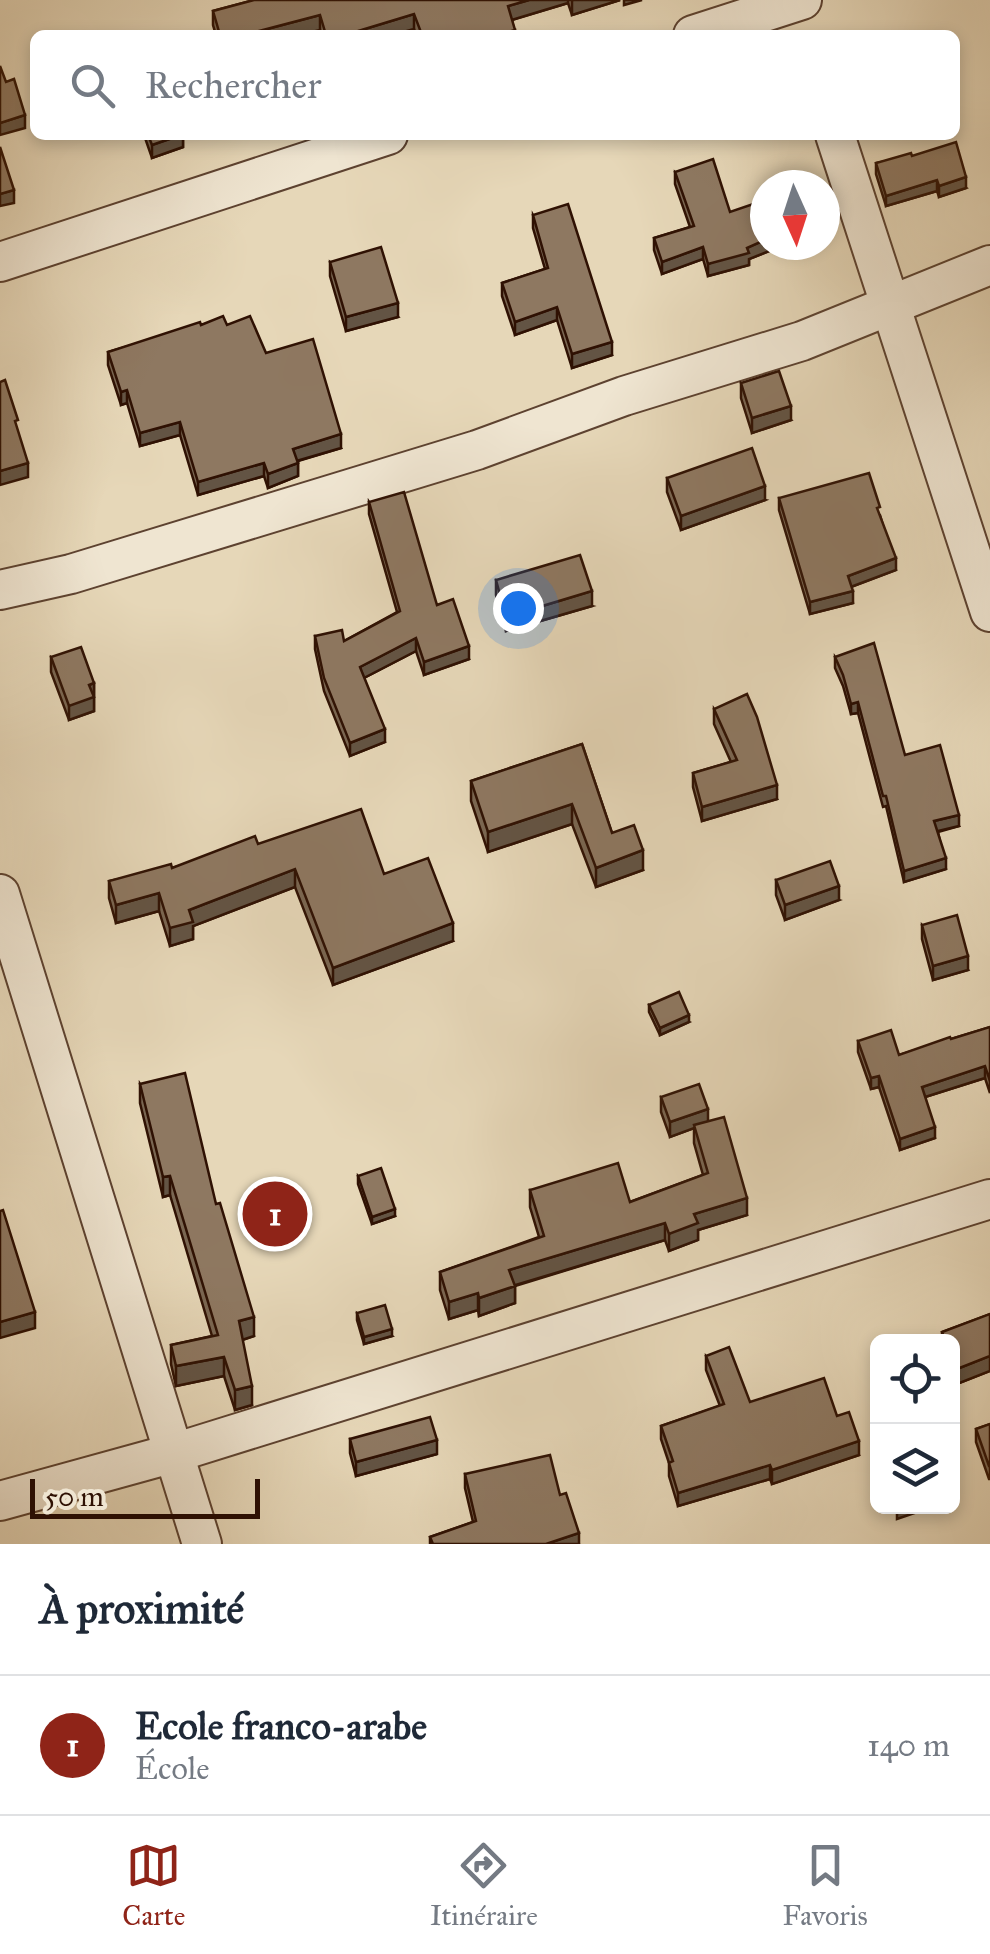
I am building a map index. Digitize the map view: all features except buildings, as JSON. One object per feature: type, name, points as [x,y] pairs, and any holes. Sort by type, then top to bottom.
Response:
[{"type":"street","points":[[713,30],[797,9]]},
{"type":"street","points":[[0,262],[373,140]]},
{"type":"street","points":[[837,140],[990,612]]},
{"type":"street","points":[[0,590],[71,574],[477,450],[624,396],[802,341],[990,266]]},
{"type":"street","points":[[0,894],[202,1544]]},
{"type":"street","points":[[0,1501],[174,1453],[990,1198]]},
{"type":"place","name":"Ecole franco-arabe","points":[[275,1214]]}]
